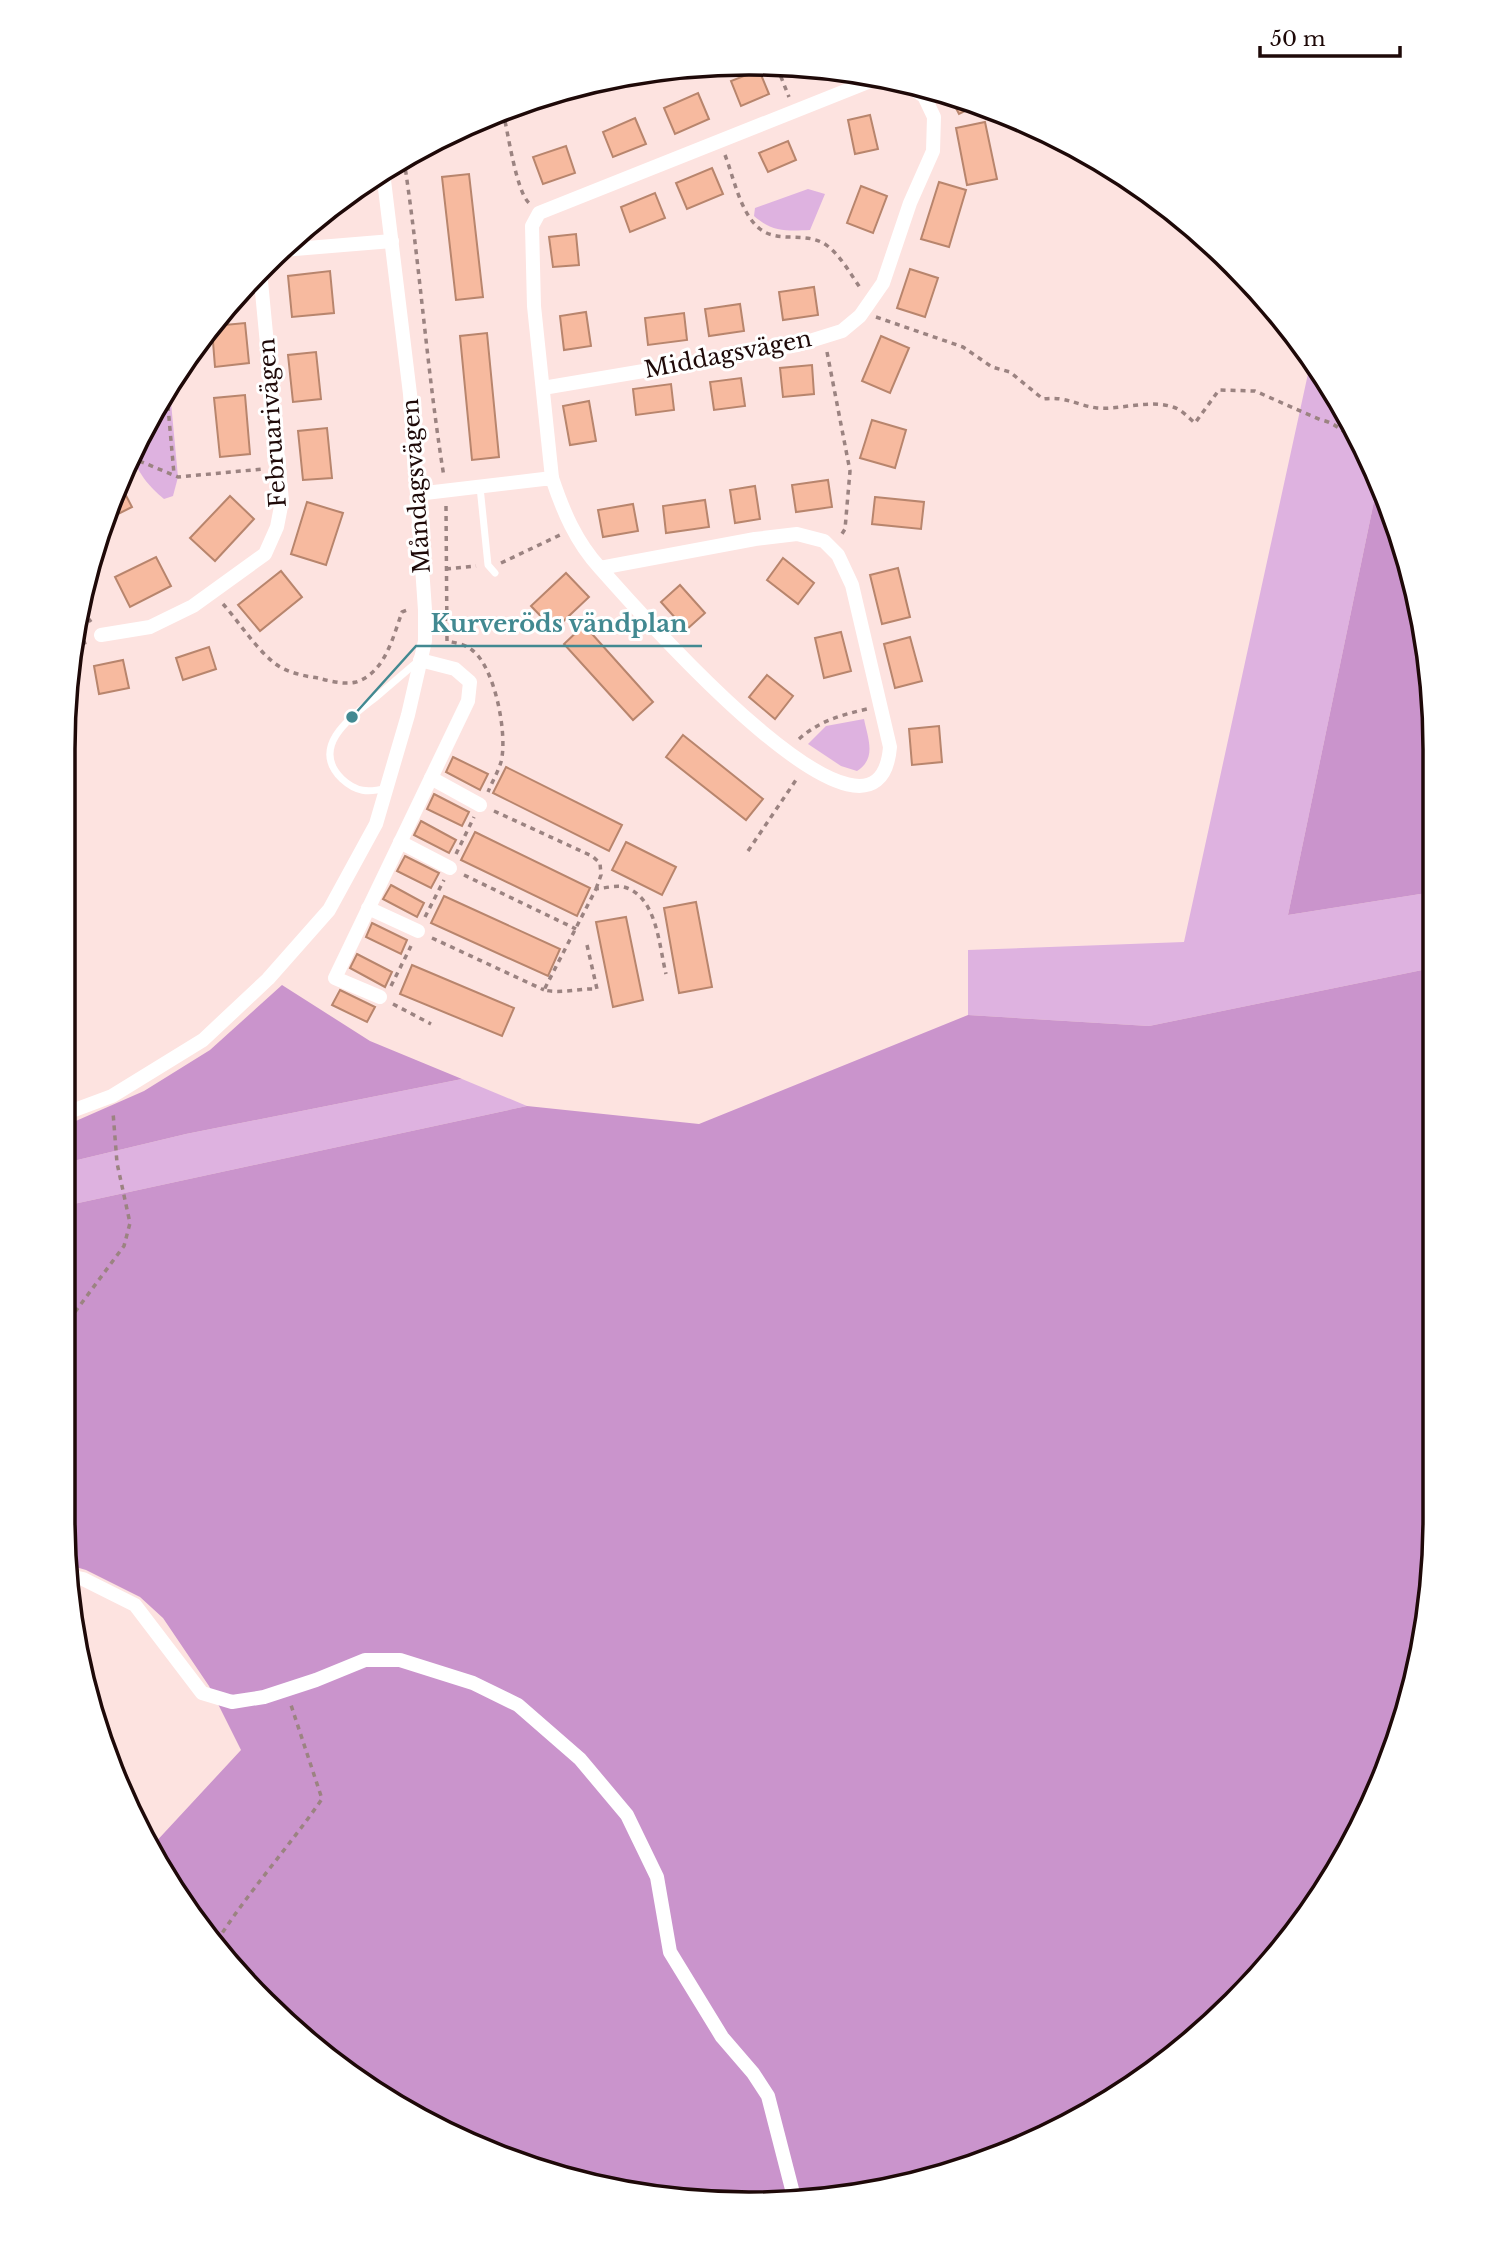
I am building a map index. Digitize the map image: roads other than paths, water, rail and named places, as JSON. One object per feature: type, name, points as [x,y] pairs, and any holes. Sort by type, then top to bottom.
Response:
[{"type":"street","points":[[600,568],[755,539],[797,534],[824,541],[838,555],[852,585],[890,747],[888,765],[880,778],[867,786],[854,787],[834,780],[788,751],[738,712],[688,663],[584,551],[564,511],[552,478],[534,306],[532,226],[539,214],[860,85]]},
{"type":"street","name":"Middagsvägen","points":[[543,388],[797,345],[842,331],[867,306],[883,283],[910,203],[933,151],[934,117],[925,99]]},
{"type":"street","name":"Måndagsvägen","points":[[75,1110],[112,1096],[203,1040],[268,979],[328,910],[376,824],[408,715],[425,641],[410,394],[384,183]]},
{"type":"street","points":[[298,249],[392,241]]},
{"type":"street","name":"Februarivägen","points":[[101,635],[150,626],[193,606],[265,554],[277,527],[282,500],[261,285]]},
{"type":"street","points":[[417,494],[552,478]]},
{"type":"street","points":[[380,997],[335,978],[468,701],[470,682],[455,669],[420,660]]},
{"type":"street","points":[[431,778],[480,805]]},
{"type":"street","points":[[400,842],[450,868]]},
{"type":"street","points":[[369,908],[418,931]]},
{"type":"street","points":[[78,1578],[135,1605],[202,1693],[232,1702],[264,1697],[365,1660],[400,1660],[473,1683],[518,1705],[580,1759],[627,1815],[657,1877],[670,1952],[722,2037],[754,2073],[768,2096],[792,2190]]},
{"type":"lane","points":[[480,487],[488,565],[495,573]]},
{"type":"lane","points":[[386,788],[368,793],[349,786],[333,770],[329,752],[336,733],[420,660]]},
{"type":"place","name":"Kurveröds vändplan","points":[[352,717]]}]
